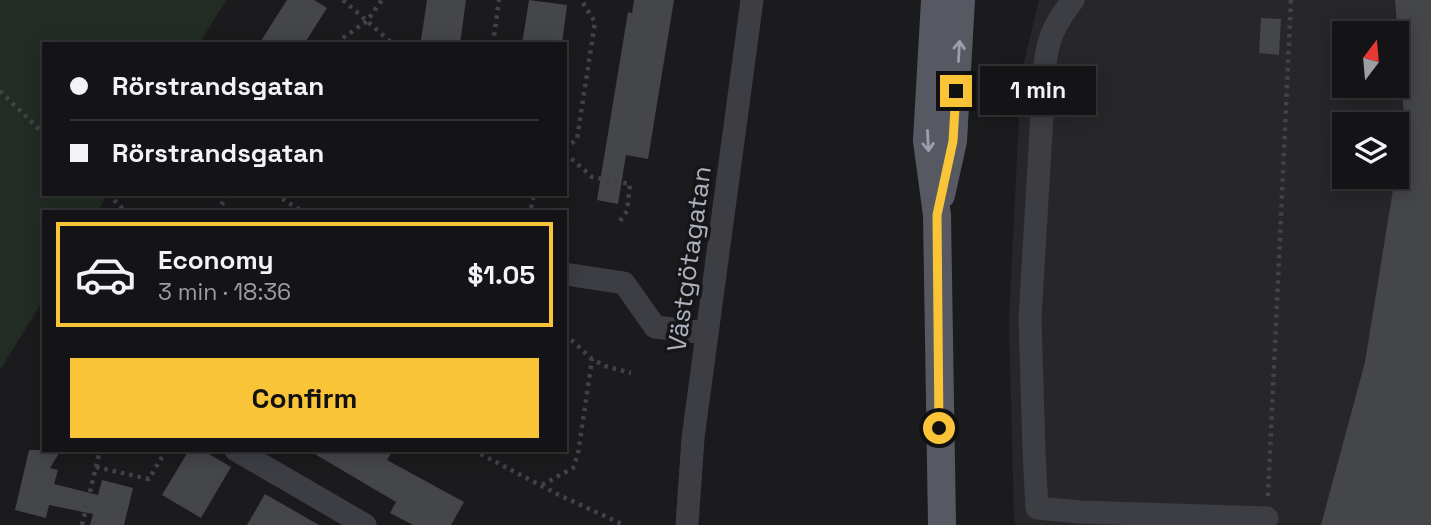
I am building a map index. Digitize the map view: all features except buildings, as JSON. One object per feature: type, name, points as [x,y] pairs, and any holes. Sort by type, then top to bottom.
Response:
[{"type":"main road","points":[[935,0],[927,141],[937,215],[942,525]]},
{"type":"main road","points":[[937,215],[953,141],[961,0]]},
{"type":"street","name":"Västgötagatan","points":[[688,525],[693,438],[752,0]]},
{"type":"street","points":[[1073,0],[1057,21],[1047,45],[1045,64],[1030,318],[1037,508],[1080,512],[1267,518]]},
{"type":"street","points":[[567,274],[624,283],[655,327],[707,333]]},
{"type":"street","points":[[239,452],[365,525]]},
{"type":"path","points":[[343,0],[391,42]]},
{"type":"path","points":[[338,42],[367,21],[382,0]]},
{"type":"path","points":[[493,42],[499,0]]},
{"type":"path","points":[[567,149],[577,139],[595,22],[581,0]]},
{"type":"path","points":[[1267,518],[1291,0]]},
{"type":"path","points":[[0,91],[42,132]]},
{"type":"path","points":[[567,153],[592,177],[630,184],[627,211],[617,225]]},
{"type":"path","points":[[110,196],[124,210]]},
{"type":"path","points":[[278,196],[300,210]]},
{"type":"path","points":[[531,208],[534,196]]},
{"type":"path","points":[[567,336],[592,359],[605,366],[631,373]]},
{"type":"path","points":[[541,486],[573,468],[578,454],[592,359]]},
{"type":"path","points":[[82,525],[100,452]]},
{"type":"path","points":[[96,467],[149,479],[165,452]]},
{"type":"path","points":[[477,452],[624,525]]},
{"type":"shaded area","points":[[0,0],[226,0],[200,42],[42,42],[42,196],[107,196],[98,210],[42,210],[42,302],[0,370]]},
{"type":"shaded area","points":[[1039,0],[1431,0],[1431,525],[1017,525],[1014,520],[1009,320],[1021,75]]},
{"type":"route","points":[[939,428],[937,215],[953,141],[956,91]]}]
